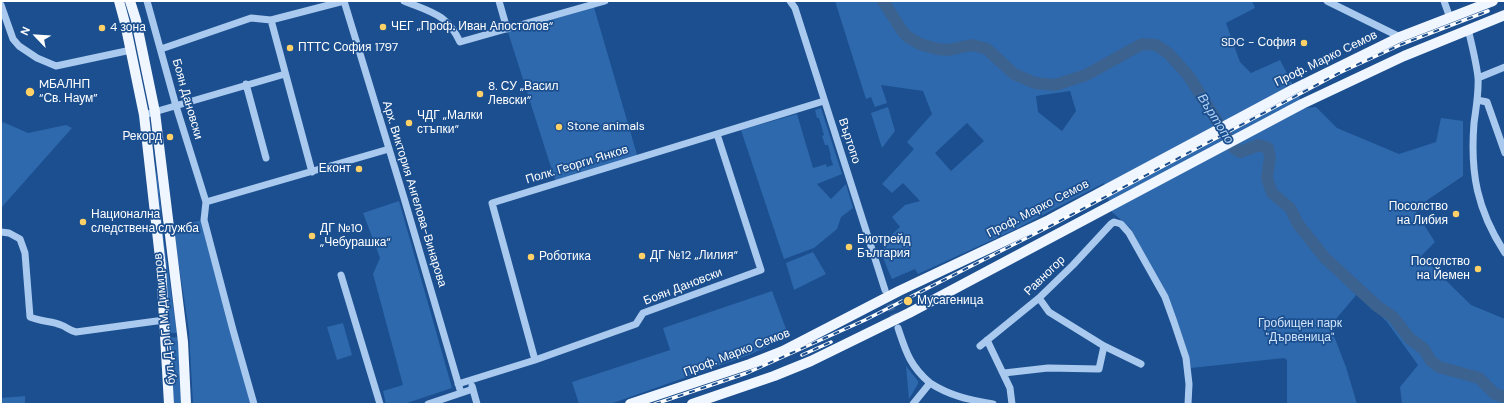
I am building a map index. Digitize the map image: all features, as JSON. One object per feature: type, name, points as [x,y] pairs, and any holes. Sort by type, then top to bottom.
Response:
[{"type":"main road","name":"бул. Д-р Г. М. Димитров","points":[[119,1],[131,50],[144,115],[161,266],[169,404]]},
{"type":"main road","name":"бул. Д-р Г. М. Димитров","points":[[130,1],[136,20],[155,112],[183,342],[186,404]]},
{"type":"main road","name":"Проф. Марко Семов","points":[[630,404],[783,351],[899,291],[1049,220],[1294,88],[1400,37],[1492,1]]},
{"type":"main road","points":[[692,404],[707,402],[811,361],[909,313],[1302,104],[1404,56],[1505,15]]},
{"type":"street","name":"Боян Дановски","points":[[147,1],[162,49],[176,106],[206,202],[204,220],[254,404]]},
{"type":"street","points":[[162,49],[251,18],[271,20],[344,1]]},
{"type":"street","name":"Арх. Виктория Ангелова-Винарова","points":[[344,1],[461,393]]},
{"type":"street","points":[[404,1],[440,16],[455,31],[460,42],[605,1]]},
{"type":"street","points":[[499,1],[508,29]]},
{"type":"street","name":"Въртопо","points":[[790,1],[795,8],[885,290]]},
{"type":"street","points":[[1327,1],[1400,37]]},
{"type":"street","points":[[1444,1],[1450,18]]},
{"type":"street","points":[[1,5],[13,39],[19,46],[37,58],[56,66],[131,50]]},
{"type":"street","points":[[271,20],[312,172]]},
{"type":"street","points":[[1468,30],[1478,78],[1473,151],[1474,176],[1486,218],[1505,253]]},
{"type":"street","points":[[1478,78],[1505,67]]},
{"type":"street","points":[[144,115],[246,84],[285,74]]},
{"type":"street","points":[[246,84],[266,158]]},
{"type":"street","points":[[1477,100],[1487,102],[1505,153]]},
{"type":"street","name":"Полк. Георги Янков","points":[[535,360],[492,203],[824,101]]},
{"type":"street","name":"Боян Дановски","points":[[458,384],[535,360],[636,324],[643,313],[761,270],[717,134]]},
{"type":"street","points":[[206,202],[389,149]]},
{"type":"street","name":"Равногор","points":[[980,346],[1039,298],[1114,222],[1121,224],[1129,233],[1165,297],[1186,358],[1189,384],[1188,404]]},
{"type":"street","points":[[1,232],[8,233],[20,239],[25,252],[30,317],[39,321],[62,325],[67,330],[76,332],[164,320]]},
{"type":"street","points":[[341,275],[380,404]]},
{"type":"street","points":[[1039,298],[1049,312],[1104,346],[1141,364]]},
{"type":"street","points":[[898,328],[909,359],[922,377],[942,391],[954,396],[993,404]]},
{"type":"street","points":[[987,340],[1010,388],[1012,404]]},
{"type":"street","points":[[1004,374],[1048,368],[1099,369],[1104,346]]},
{"type":"street","points":[[470,380],[477,404]]},
{"type":"street","points":[[913,404],[930,383]]},
{"type":"street","points":[[428,404],[473,389]]},
{"type":"green space","name":"Гробищен парк \"Дървеница\"","points":[[835,1],[1252,1],[1255,8],[1226,23],[1240,62],[1251,73],[1280,60],[1305,108],[1316,107],[1337,128],[1399,154],[1436,142],[1441,118],[1463,121],[1463,176],[1414,209],[1435,242],[1421,256],[1471,305],[1505,319],[1505,404],[1402,404],[1400,387],[1418,365],[1387,322],[1358,293],[1330,326],[1346,367],[1357,404],[1287,404],[1287,360],[1284,358],[1191,368],[1166,295],[1131,229],[1112,212],[1104,183],[1016,229],[918,274],[915,269],[892,279],[883,257],[883,251],[887,240],[900,227],[892,217],[905,205],[920,201],[903,183],[892,193],[882,184],[914,149],[907,142],[932,114],[923,91],[881,85],[887,103],[875,107],[871,97],[866,99]],"holes":[[[1070,91],[1076,111],[1062,131],[1038,112],[1036,96]],[[967,123],[984,141],[951,171],[935,153]]]},
{"type":"green space","points":[[593,4],[638,158],[556,183],[507,29]]},
{"type":"green space","points":[[888,107],[895,131],[882,148],[871,113]]},
{"type":"green space","points":[[821,108],[842,174],[817,184],[831,199],[846,184],[853,208],[841,217],[837,229],[814,248],[784,259],[741,130],[797,114],[813,168],[826,164],[827,167],[833,165],[828,145],[825,145],[822,136],[824,135],[815,110]]},
{"type":"green space","points":[[3,122],[28,133],[66,125],[72,128],[1,208],[1,126]]},
{"type":"green space","points":[[153,158],[158,180],[164,242],[177,333],[167,333]]},
{"type":"green space","points":[[399,201],[452,388],[404,404],[386,404],[383,391],[403,385],[373,274],[380,258],[363,213]]},
{"type":"green space","points":[[204,220],[254,404],[193,404],[189,331],[173,226]]},
{"type":"green space","points":[[813,252],[826,274],[794,290],[786,263]]},
{"type":"green space","points":[[772,291],[789,337],[749,355],[610,404],[579,404],[572,382],[670,350],[663,328]]},
{"type":"green space","points":[[343,323],[352,355],[337,360],[327,327]]},
{"type":"green space","points":[[178,337],[183,404],[174,404],[167,338]]},
{"type":"green space","points":[[906,366],[918,381],[918,384],[909,399]]},
{"type":"green space","points":[[25,396],[25,404],[1,404],[1,398]]},
{"type":"waterway","name":"Въртопо","points":[[883,1],[903,32],[908,37],[920,44],[937,49],[948,50],[972,45],[987,49],[1014,74],[1035,83],[1055,85],[1086,75],[1142,44],[1156,45],[1168,53],[1188,75],[1234,148],[1240,152],[1259,145],[1268,148],[1270,157],[1267,178],[1272,193],[1290,208],[1298,224],[1325,258],[1377,306],[1393,317],[1410,339],[1424,349],[1431,361],[1439,367],[1479,378],[1495,394],[1505,397]]},
{"type":"tunnel","points":[[886,294],[897,324]]},
{"type":"railway","points":[[655,404],[747,373],[865,320],[1052,225],[1339,73],[1402,44],[1488,11]]},
{"type":"railway","points":[[802,355],[831,342]]},
{"type":"place","name":"ЧЕГ „Проф. Иван Апостолов“","points":[[383,27]]},
{"type":"place","name":"4 зона","points":[[102,28]]},
{"type":"place","name":"SDC - София","points":[[1304,43]]},
{"type":"place","name":"ПТТС София 1797","points":[[290,48]]},
{"type":"place","name":"MБАЛНП “Св. Наум”","points":[[30,92]]},
{"type":"place","name":"8. СУ „Васил Левски“","points":[[480,94]]},
{"type":"place","name":"ЧДГ „Малки стъпки“","points":[[409,123]]},
{"type":"place","name":"Stone animals","points":[[559,127]]},
{"type":"place","name":"Рекорд","points":[[170,137]]},
{"type":"place","name":"Еконт","points":[[359,169]]},
{"type":"place","name":"Посолство на Либия","points":[[1456,214]]},
{"type":"place","name":"Национална следствена служба","points":[[83,222]]},
{"type":"place","name":"ДГ №10 „Чебурашка“","points":[[312,236]]},
{"type":"place","name":"Биотрейд България","points":[[849,247]]},
{"type":"place","name":"ДГ №12 „Лилия“","points":[[642,256]]},
{"type":"place","name":"Роботика","points":[[531,257]]},
{"type":"place","name":"Посолство на Йемен","points":[[1478,269]]},
{"type":"place","name":"Мусагеница","points":[[908,301]]}]
